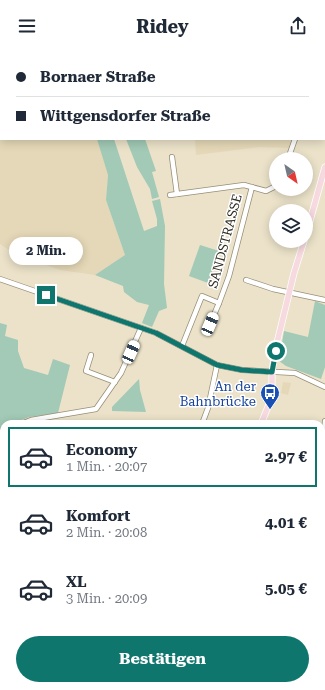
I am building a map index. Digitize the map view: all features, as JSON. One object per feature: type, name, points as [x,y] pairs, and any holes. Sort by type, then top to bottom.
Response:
[{"type":"main road","points":[[313,210],[325,167]]},
{"type":"main road","points":[[263,420],[272,397],[272,372],[290,292],[302,248]]},
{"type":"street","points":[[290,152],[295,140]]},
{"type":"street","points":[[172,157],[177,194]]},
{"type":"street","points":[[170,195],[244,185],[252,188]]},
{"type":"street","name":"SANDSTRASSE","points":[[210,324],[229,276],[252,188],[266,191],[269,190]]},
{"type":"street","points":[[0,279],[141,328],[182,346],[217,365],[242,370],[303,376],[325,387]]},
{"type":"street","points":[[246,280],[273,289],[325,300]]},
{"type":"street","name":"SANDSTRASSE","points":[[182,346],[202,296],[219,303]]},
{"type":"street","points":[[31,420],[96,409],[122,373],[141,328]]},
{"type":"street","points":[[91,355],[86,371],[115,382]]},
{"type":"street","points":[[204,420],[208,408],[217,365]]},
{"type":"shaded area","points":[[0,140],[98,140],[108,175],[106,200],[125,255],[95,275],[60,270],[15,254],[0,244]]},
{"type":"shaded area","points":[[195,140],[292,140],[289,148],[259,147],[196,155]]},
{"type":"shaded area","points":[[283,382],[291,383],[288,395],[281,393]]},
{"type":"green space","points":[[97,140],[114,140],[144,231],[157,226],[157,219],[152,201],[160,199],[165,226],[164,284],[167,308],[159,311],[152,327],[142,323],[149,305],[137,302],[124,292],[123,286],[95,275],[125,255],[106,200],[108,175]]},
{"type":"green space","points":[[126,140],[145,140],[156,171],[152,172],[159,197],[152,199],[150,189],[137,167]]},
{"type":"green space","points":[[200,245],[219,251],[208,283],[189,276]]},
{"type":"green space","points":[[315,301],[325,305],[325,367],[321,379],[286,366],[279,361],[284,331],[308,337]]},
{"type":"green space","points":[[0,323],[7,325],[5,336],[18,340],[18,351],[24,368],[48,375],[53,359],[70,365],[58,413],[29,417],[22,420],[0,420]]},
{"type":"green space","points":[[139,379],[140,390],[146,412],[112,411],[112,407]]},
{"type":"place","name":"An der Bahnbrücke","points":[[270,410]]},
{"type":"route","points":[[46,295],[156,333],[213,363],[229,368],[272,372],[276,351]]}]
